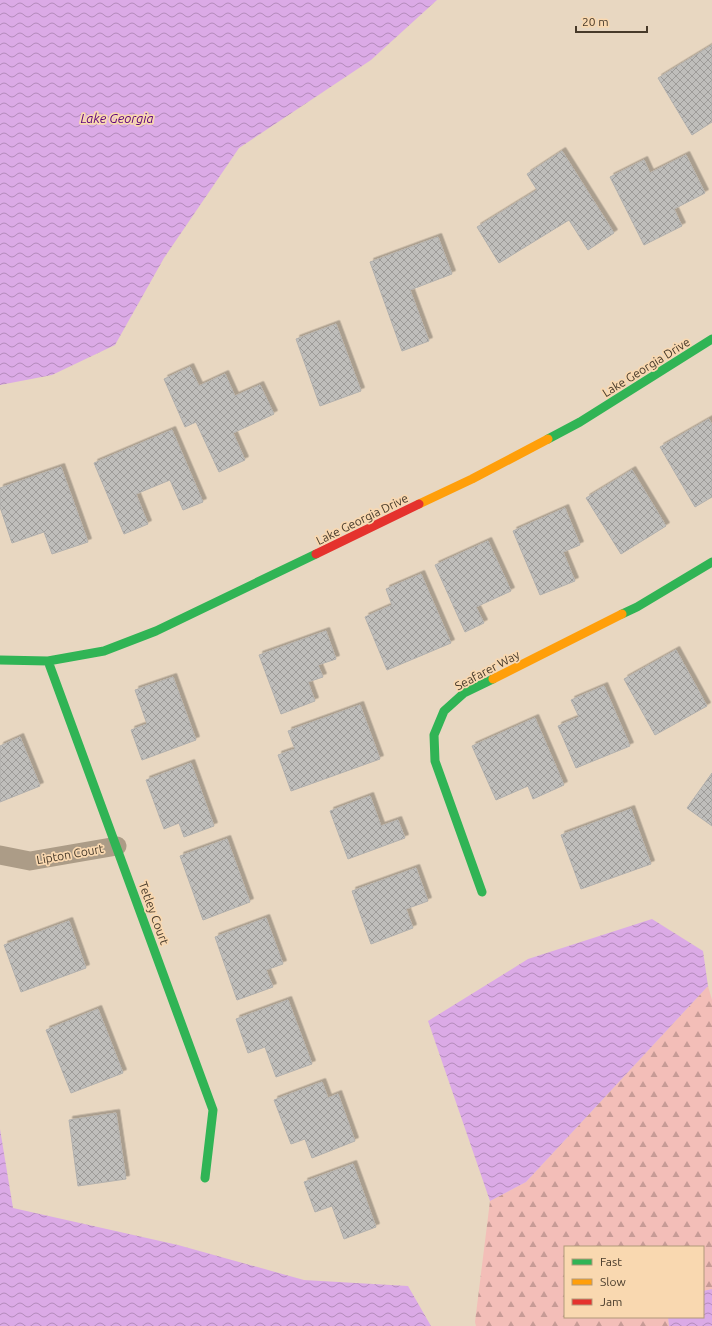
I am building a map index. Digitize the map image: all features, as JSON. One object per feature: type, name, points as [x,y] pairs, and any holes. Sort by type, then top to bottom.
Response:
[{"type":"street","name":"Lake Georgia Drive","points":[[0,660],[48,661],[104,651],[156,631],[472,479],[580,422],[711,343]]},
{"type":"street","name":"Seafarer Way","points":[[482,892],[435,762],[434,735],[444,711],[464,693],[637,607],[712,562]]},
{"type":"street","name":"Tetley Court","points":[[48,661],[213,1110],[205,1178]]},
{"type":"street","name":"Lipton Court","points":[[0,855],[30,862],[117,846]]},
{"type":"green space","points":[[708,986],[712,1000],[712,1289],[704,1291],[704,1246],[564,1246],[564,1318],[668,1318],[669,1326],[476,1326],[475,1322],[490,1201],[526,1182]]},
{"type":"water","name":"Lake Georgia","points":[[0,0],[437,0],[371,60],[239,148],[164,258],[115,345],[52,375],[0,385]]},
{"type":"water","points":[[652,919],[703,951],[708,986],[526,1182],[490,1201],[428,1021],[528,959]]},
{"type":"water","points":[[0,1129],[13,1208],[178,1245],[304,1280],[408,1286],[431,1326],[0,1326]]},
{"type":"water","points":[[712,1289],[712,1326],[669,1326],[668,1318],[704,1318],[704,1291]]},
{"type":"building","points":[[712,45],[712,122],[692,135],[658,78]]},
{"type":"building","points":[[562,151],[614,233],[588,250],[569,220],[499,263],[477,227],[537,190],[527,174]]},
{"type":"building","points":[[686,155],[705,193],[674,209],[682,226],[644,245],[610,177],[644,160],[650,173]]},
{"type":"building","points":[[438,237],[452,274],[410,290],[429,341],[402,351],[370,262]]},
{"type":"building","points":[[336,324],[361,391],[320,406],[296,339]]},
{"type":"building","points":[[190,367],[199,386],[225,374],[235,396],[260,385],[274,414],[233,433],[245,460],[219,472],[196,422],[185,427],[164,379]]},
{"type":"building","points":[[709,419],[712,425],[712,497],[695,507],[660,447]]},
{"type":"building","points":[[172,430],[203,502],[183,510],[170,480],[136,494],[148,524],[124,534],[94,463]]},
{"type":"building","points":[[61,467],[88,542],[52,554],[44,532],[12,543],[0,507],[0,488]]},
{"type":"building","points":[[632,470],[666,526],[621,554],[586,498]]},
{"type":"building","points":[[565,508],[580,545],[563,552],[575,581],[540,595],[513,531]]},
{"type":"building","points":[[488,541],[511,591],[476,607],[484,623],[465,632],[435,565]]},
{"type":"building","points":[[421,574],[451,643],[387,670],[365,617],[392,605],[386,589]]},
{"type":"building","points":[[326,631],[336,659],[318,665],[323,677],[308,682],[315,701],[281,714],[259,655]]},
{"type":"building","points":[[676,650],[707,706],[655,735],[624,679]]},
{"type":"building","points":[[173,677],[196,740],[142,760],[131,730],[147,724],[135,690]]},
{"type":"building","points":[[604,686],[630,746],[576,768],[558,726],[579,717],[571,700]]},
{"type":"building","points":[[360,705],[380,759],[291,791],[278,755],[295,749],[288,731]]},
{"type":"building","points":[[535,718],[564,785],[533,799],[528,786],[496,800],[472,746]]},
{"type":"building","points":[[20,737],[40,786],[0,802],[0,746]]},
{"type":"building","points":[[191,763],[214,826],[184,837],[179,823],[164,829],[146,780]]},
{"type":"building","points":[[712,773],[712,826],[687,808]]},
{"type":"building","points":[[370,796],[381,826],[398,820],[405,838],[348,859],[330,811]]},
{"type":"building","points":[[631,809],[651,864],[581,889],[561,835]]},
{"type":"building","points":[[227,839],[250,902],[203,920],[180,856]]},
{"type":"building","points":[[416,868],[428,901],[406,909],[413,928],[371,944],[352,891]]},
{"type":"building","points":[[266,918],[283,964],[266,970],[273,987],[237,1000],[215,937]]},
{"type":"building","points":[[69,921],[86,968],[21,992],[4,945]]},
{"type":"building","points":[[288,1000],[312,1064],[276,1077],[265,1047],[248,1053],[236,1019]]},
{"type":"building","points":[[98,1009],[123,1073],[71,1093],[46,1030]]},
{"type":"building","points":[[322,1082],[328,1098],[338,1094],[355,1141],[312,1158],[305,1139],[291,1144],[274,1100]]},
{"type":"building","points":[[116,1113],[126,1179],[78,1186],[69,1120]]},
{"type":"building","points":[[353,1164],[376,1227],[344,1239],[332,1206],[315,1212],[304,1182]]},
{"type":"traffic: fast","points":[[548,439],[580,422],[712,339]]},
{"type":"traffic: fast","points":[[0,660],[48,661],[104,651],[156,631],[316,554]]},
{"type":"traffic: fast","points":[[622,614],[637,607],[712,562]]},
{"type":"traffic: fast","points":[[48,661],[213,1110],[205,1178]]},
{"type":"traffic: fast","points":[[482,892],[435,761],[434,735],[444,711],[464,693],[493,679]]},
{"type":"traffic: slow","points":[[419,504],[472,479],[548,439]]},
{"type":"traffic: slow","points":[[493,679],[622,614]]},
{"type":"traffic: jam","points":[[316,554],[419,504]]}]
